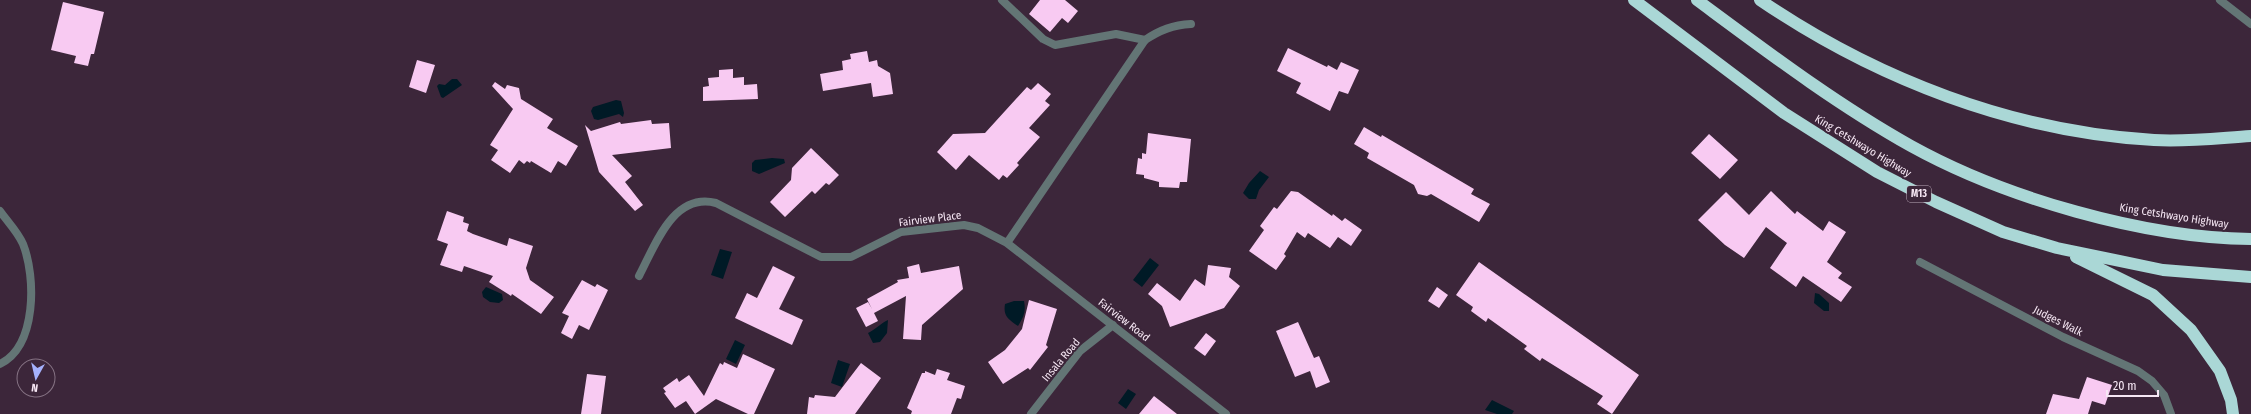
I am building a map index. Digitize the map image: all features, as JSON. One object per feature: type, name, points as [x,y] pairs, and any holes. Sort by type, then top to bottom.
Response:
[{"type":"highway","name":"King Cetshwayo Highway","points":[[1634,0],[1784,113],[1877,172],[1936,202],[2003,232],[2057,248],[2163,270],[2251,277]]},
{"type":"highway","name":"King Cetshwayo Highway","points":[[1697,0],[1842,104],[1912,146],[1989,182],[2043,202],[2106,219],[2181,232],[2228,238],[2251,239]]},
{"type":"highway","points":[[1760,0],[1796,24],[1858,59],[1952,99],[1999,113],[2071,129],[2121,137],[2156,140],[2200,140],[2251,136]]},
{"type":"highway","points":[[2057,248],[2153,295],[2191,330],[2220,371],[2231,400],[2233,414]]},
{"type":"street","points":[[1002,0],[1044,40],[1055,44],[1116,34],[1145,40]]},
{"type":"street","points":[[2220,0],[2251,24]]},
{"type":"street","points":[[1008,243],[1145,40],[1161,30],[1174,25],[1191,24]]},
{"type":"street","name":"Fairview Place","points":[[639,276],[668,223],[676,213],[688,204],[706,200],[716,202],[821,257],[851,257],[901,232],[964,225],[978,228],[1008,243]]},
{"type":"street","points":[[0,211],[22,242],[31,265],[30,308],[24,337],[19,348],[9,360],[0,364]]},
{"type":"street","name":"Fairview Road","points":[[1008,243],[1226,414]]},
{"type":"street","name":"Judges Walk","points":[[1920,262],[2063,337],[2138,371],[2152,382],[2164,395],[2171,414]]},
{"type":"street","name":"Insala Road","points":[[1031,414],[1080,351],[1114,325]]},
{"type":"water","points":[[452,79],[457,79],[462,85],[443,98],[441,97],[437,86],[439,84],[445,85]]},
{"type":"water","points":[[616,100],[621,101],[624,113],[623,117],[619,114],[598,120],[594,119],[591,111],[593,107]]},
{"type":"water","points":[[772,158],[784,159],[785,163],[759,174],[752,171],[752,163],[755,160]]},
{"type":"water","points":[[1260,171],[1269,177],[1259,190],[1256,199],[1249,199],[1243,193],[1249,183]]},
{"type":"water","points":[[720,249],[732,252],[723,279],[711,275]]},
{"type":"water","points":[[1150,258],[1159,265],[1142,287],[1133,280]]},
{"type":"water","points":[[486,287],[502,294],[503,300],[499,303],[490,302],[483,297],[482,292]]},
{"type":"water","points":[[1815,293],[1819,294],[1829,303],[1829,311],[1824,311],[1814,303]]},
{"type":"water","points":[[1014,301],[1024,301],[1024,314],[1018,326],[1009,319],[1005,312],[1005,304]]},
{"type":"water","points":[[888,320],[887,333],[880,342],[873,343],[868,333]]},
{"type":"water","points":[[735,340],[745,345],[736,364],[726,359]]},
{"type":"water","points":[[838,360],[850,364],[842,387],[831,383]]},
{"type":"water","points":[[1128,389],[1136,394],[1126,409],[1118,403]]},
{"type":"water","points":[[1492,400],[1514,411],[1512,414],[1497,414],[1485,410]]},
{"type":"building","points":[[1040,0],[1065,0],[1078,11],[1068,23],[1062,18],[1050,32],[1029,14]]},
{"type":"building","points":[[63,2],[104,12],[94,54],[91,54],[88,66],[74,63],[76,56],[51,50]]},
{"type":"building","points":[[1288,48],[1327,67],[1328,65],[1337,70],[1341,62],[1359,70],[1348,94],[1339,91],[1330,111],[1296,93],[1301,83],[1277,71]]},
{"type":"building","points":[[867,51],[869,62],[877,60],[878,66],[890,73],[893,94],[873,97],[871,83],[823,91],[820,74],[843,70],[842,61],[851,59],[850,54]]},
{"type":"building","points":[[417,60],[435,65],[426,93],[409,87]]},
{"type":"building","points":[[733,69],[733,78],[744,77],[744,85],[757,84],[758,99],[703,101],[703,87],[709,86],[708,78],[719,77],[719,70]]},
{"type":"building","points":[[495,82],[505,89],[507,85],[519,88],[521,99],[553,119],[547,128],[578,146],[566,166],[558,161],[551,173],[531,161],[530,163],[527,161],[524,164],[519,160],[510,173],[491,160],[498,150],[490,145],[513,109],[492,86]]},
{"type":"building","points":[[1038,83],[1051,94],[1045,101],[1050,105],[1029,128],[1040,137],[1017,163],[1019,165],[1007,178],[1003,175],[999,180],[969,155],[956,170],[937,152],[953,134],[985,133],[1027,87],[1031,90]]},
{"type":"building","points":[[651,120],[652,124],[669,123],[671,148],[612,155],[632,176],[625,182],[643,205],[635,211],[599,172],[585,125],[591,131],[620,122],[621,124]]},
{"type":"building","points":[[1364,127],[1381,137],[1382,135],[1474,189],[1471,194],[1490,204],[1479,222],[1431,194],[1427,196],[1418,194],[1414,185],[1367,158],[1369,153],[1354,144]]},
{"type":"building","points":[[1148,133],[1191,139],[1187,182],[1180,182],[1179,188],[1159,187],[1159,182],[1144,178],[1144,175],[1136,174],[1138,158],[1142,159],[1142,153],[1146,154]]},
{"type":"building","points":[[1709,134],[1738,160],[1720,179],[1691,153]]},
{"type":"building","points":[[811,148],[839,175],[829,185],[826,183],[815,194],[812,191],[785,217],[770,202],[791,180],[792,168]]},
{"type":"building","points":[[1291,191],[1298,192],[1332,216],[1333,214],[1342,221],[1345,218],[1362,230],[1351,246],[1338,237],[1330,248],[1308,233],[1305,238],[1297,232],[1284,254],[1286,256],[1276,270],[1249,251],[1264,230],[1260,226],[1274,207],[1277,209]]},
{"type":"building","points":[[1771,191],[1795,214],[1797,211],[1823,231],[1829,221],[1846,232],[1827,262],[1842,273],[1838,278],[1852,287],[1841,302],[1803,276],[1796,287],[1770,268],[1787,243],[1766,227],[1744,258],[1725,245],[1698,220],[1726,192],[1749,215]]},
{"type":"building","points":[[447,211],[464,217],[463,222],[469,224],[467,231],[473,234],[507,246],[509,238],[533,246],[526,268],[530,280],[554,297],[541,314],[512,294],[511,296],[489,282],[493,276],[464,266],[462,272],[440,265],[448,244],[437,240]]},
{"type":"building","points":[[1479,262],[1639,375],[1612,414],[1597,404],[1603,396],[1542,358],[1540,361],[1524,349],[1527,346],[1488,318],[1486,322],[1471,311],[1473,307],[1456,295]]},
{"type":"building","points":[[919,264],[921,273],[959,266],[963,289],[922,325],[921,340],[903,339],[906,296],[874,313],[878,321],[866,327],[856,308],[868,302],[872,309],[867,299],[898,282],[897,280],[909,278],[907,267]]},
{"type":"building","points":[[1208,265],[1231,268],[1229,277],[1240,286],[1224,308],[1170,327],[1162,306],[1148,294],[1157,283],[1180,301],[1195,279],[1205,286]]},
{"type":"building","points":[[773,266],[795,277],[779,309],[803,320],[792,345],[735,318],[747,293],[757,298]]},
{"type":"building","points":[[582,280],[595,287],[597,284],[608,290],[589,330],[579,325],[572,339],[561,333],[569,316],[562,313]]},
{"type":"building","points":[[1437,287],[1448,295],[1439,308],[1428,301]]},
{"type":"building","points":[[1029,300],[1057,309],[1046,345],[1048,347],[1030,370],[1028,368],[1003,384],[988,362],[1005,350],[1022,329]]},
{"type":"building","points":[[1298,322],[1314,358],[1319,356],[1330,382],[1316,388],[1310,371],[1295,377],[1276,331]]},
{"type":"building","points":[[1206,333],[1216,341],[1205,356],[1194,348]]},
{"type":"building","points":[[743,354],[775,369],[754,414],[748,414],[716,399],[695,414],[686,401],[675,408],[664,393],[666,392],[663,388],[677,378],[679,382],[689,375],[704,396],[720,363],[723,365],[724,362],[737,368]]},
{"type":"building","points":[[861,363],[881,378],[855,414],[807,414],[809,397],[814,398],[815,395],[835,397]]},
{"type":"building","points":[[937,369],[950,373],[947,380],[965,386],[961,399],[957,398],[951,414],[911,414],[912,411],[907,408],[922,373],[925,373],[925,371],[935,375]]},
{"type":"building","points":[[587,374],[606,376],[601,414],[581,414]]},
{"type":"building","points":[[2087,377],[2112,385],[2105,405],[2092,401],[2088,414],[2046,414],[2053,394],[2079,399]]},
{"type":"building","points":[[1154,396],[1177,414],[1139,414]]}]
